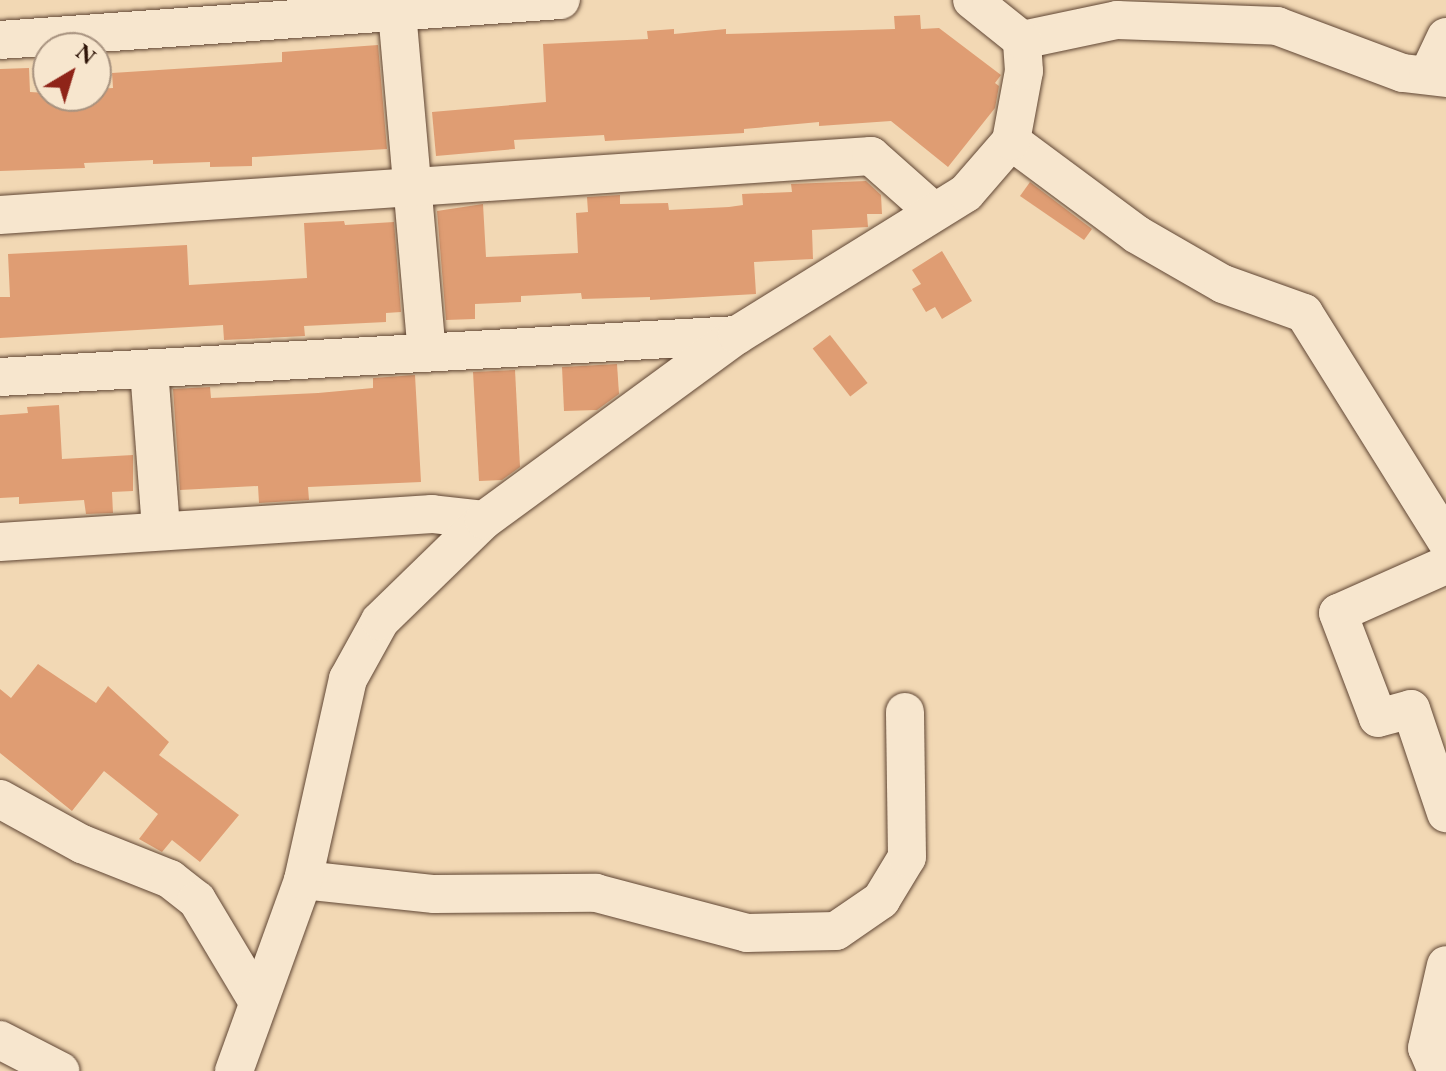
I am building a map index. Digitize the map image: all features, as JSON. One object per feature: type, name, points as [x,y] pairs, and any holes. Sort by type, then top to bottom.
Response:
[{"type":"street","points":[[0,40],[397,6],[561,0]]},
{"type":"street","points":[[234,1071],[303,880],[348,679],[380,621],[484,520],[737,335],[966,193],[1011,141],[1024,71],[1022,40],[972,0]]},
{"type":"street","points":[[397,6],[427,352]]},
{"type":"street","points":[[1022,40],[1126,10],[1277,26],[1403,73],[1437,76],[1446,37]]},
{"type":"street","points":[[1011,141],[1136,234],[1223,284],[1304,313],[1446,540]]},
{"type":"street","points":[[0,215],[871,156],[934,212]]},
{"type":"street","points":[[0,377],[737,335]]},
{"type":"street","points":[[149,369],[161,529]]},
{"type":"street","points":[[0,542],[161,529],[432,514],[484,520]]},
{"type":"street","points":[[1446,565],[1338,613],[1378,718],[1411,709],[1446,813]]},
{"type":"street","points":[[303,880],[434,894],[596,893],[747,933],[836,931],[881,900],[907,857],[905,712]]},
{"type":"street","points":[[0,799],[82,844],[170,879],[197,900],[258,1002]]},
{"type":"street","points":[[1437,1071],[1427,1048],[1446,965]]},
{"type":"street","points":[[0,1040],[60,1071]]},
{"type":"building","points":[[920,15],[921,29],[939,28],[1001,75],[995,83],[999,86],[995,108],[948,167],[891,121],[819,126],[819,122],[744,129],[744,133],[605,141],[604,135],[514,140],[515,149],[436,156],[432,112],[546,102],[543,44],[648,39],[647,31],[674,29],[674,34],[726,29],[726,34],[895,29],[894,16]]},
{"type":"building","points":[[378,45],[387,149],[252,157],[252,166],[210,167],[210,162],[153,164],[153,160],[84,163],[85,168],[0,171],[0,69],[29,68],[32,112],[112,112],[112,73],[282,62],[282,52]]},
{"type":"building","points":[[866,181],[881,195],[882,214],[867,214],[868,227],[812,230],[813,259],[754,262],[756,294],[650,300],[650,297],[582,299],[581,293],[521,296],[521,302],[475,304],[475,319],[446,320],[437,211],[483,204],[486,257],[578,253],[576,213],[588,212],[587,197],[620,195],[620,204],[668,203],[669,210],[729,207],[743,205],[742,194],[792,192],[791,184]]},
{"type":"building","points":[[1030,182],[1092,229],[1084,240],[1020,196]]},
{"type":"building","points":[[344,221],[345,225],[394,222],[401,312],[386,313],[386,322],[304,326],[305,336],[224,340],[223,325],[0,338],[0,297],[10,297],[8,254],[187,245],[189,285],[307,278],[304,223]]},
{"type":"building","points":[[942,251],[972,301],[942,319],[935,307],[926,312],[912,289],[921,284],[912,270]]},
{"type":"building","points":[[830,335],[868,383],[850,397],[813,349]]},
{"type":"building","points":[[617,364],[619,394],[597,410],[564,411],[562,367]]},
{"type":"building","points":[[515,370],[520,467],[502,480],[479,481],[473,372]]},
{"type":"building","points":[[415,375],[421,482],[308,487],[309,500],[259,503],[258,486],[180,490],[173,389],[210,387],[211,398],[318,393],[373,388],[373,378]]},
{"type":"building","points":[[59,405],[62,459],[133,455],[133,491],[112,492],[113,513],[86,514],[84,500],[19,504],[19,497],[0,498],[0,415],[28,413],[27,407]]},
{"type":"building","points":[[38,664],[96,703],[108,686],[169,742],[159,755],[239,815],[200,862],[172,840],[162,852],[139,839],[158,814],[104,771],[72,811],[0,753],[0,689],[11,698]]}]
